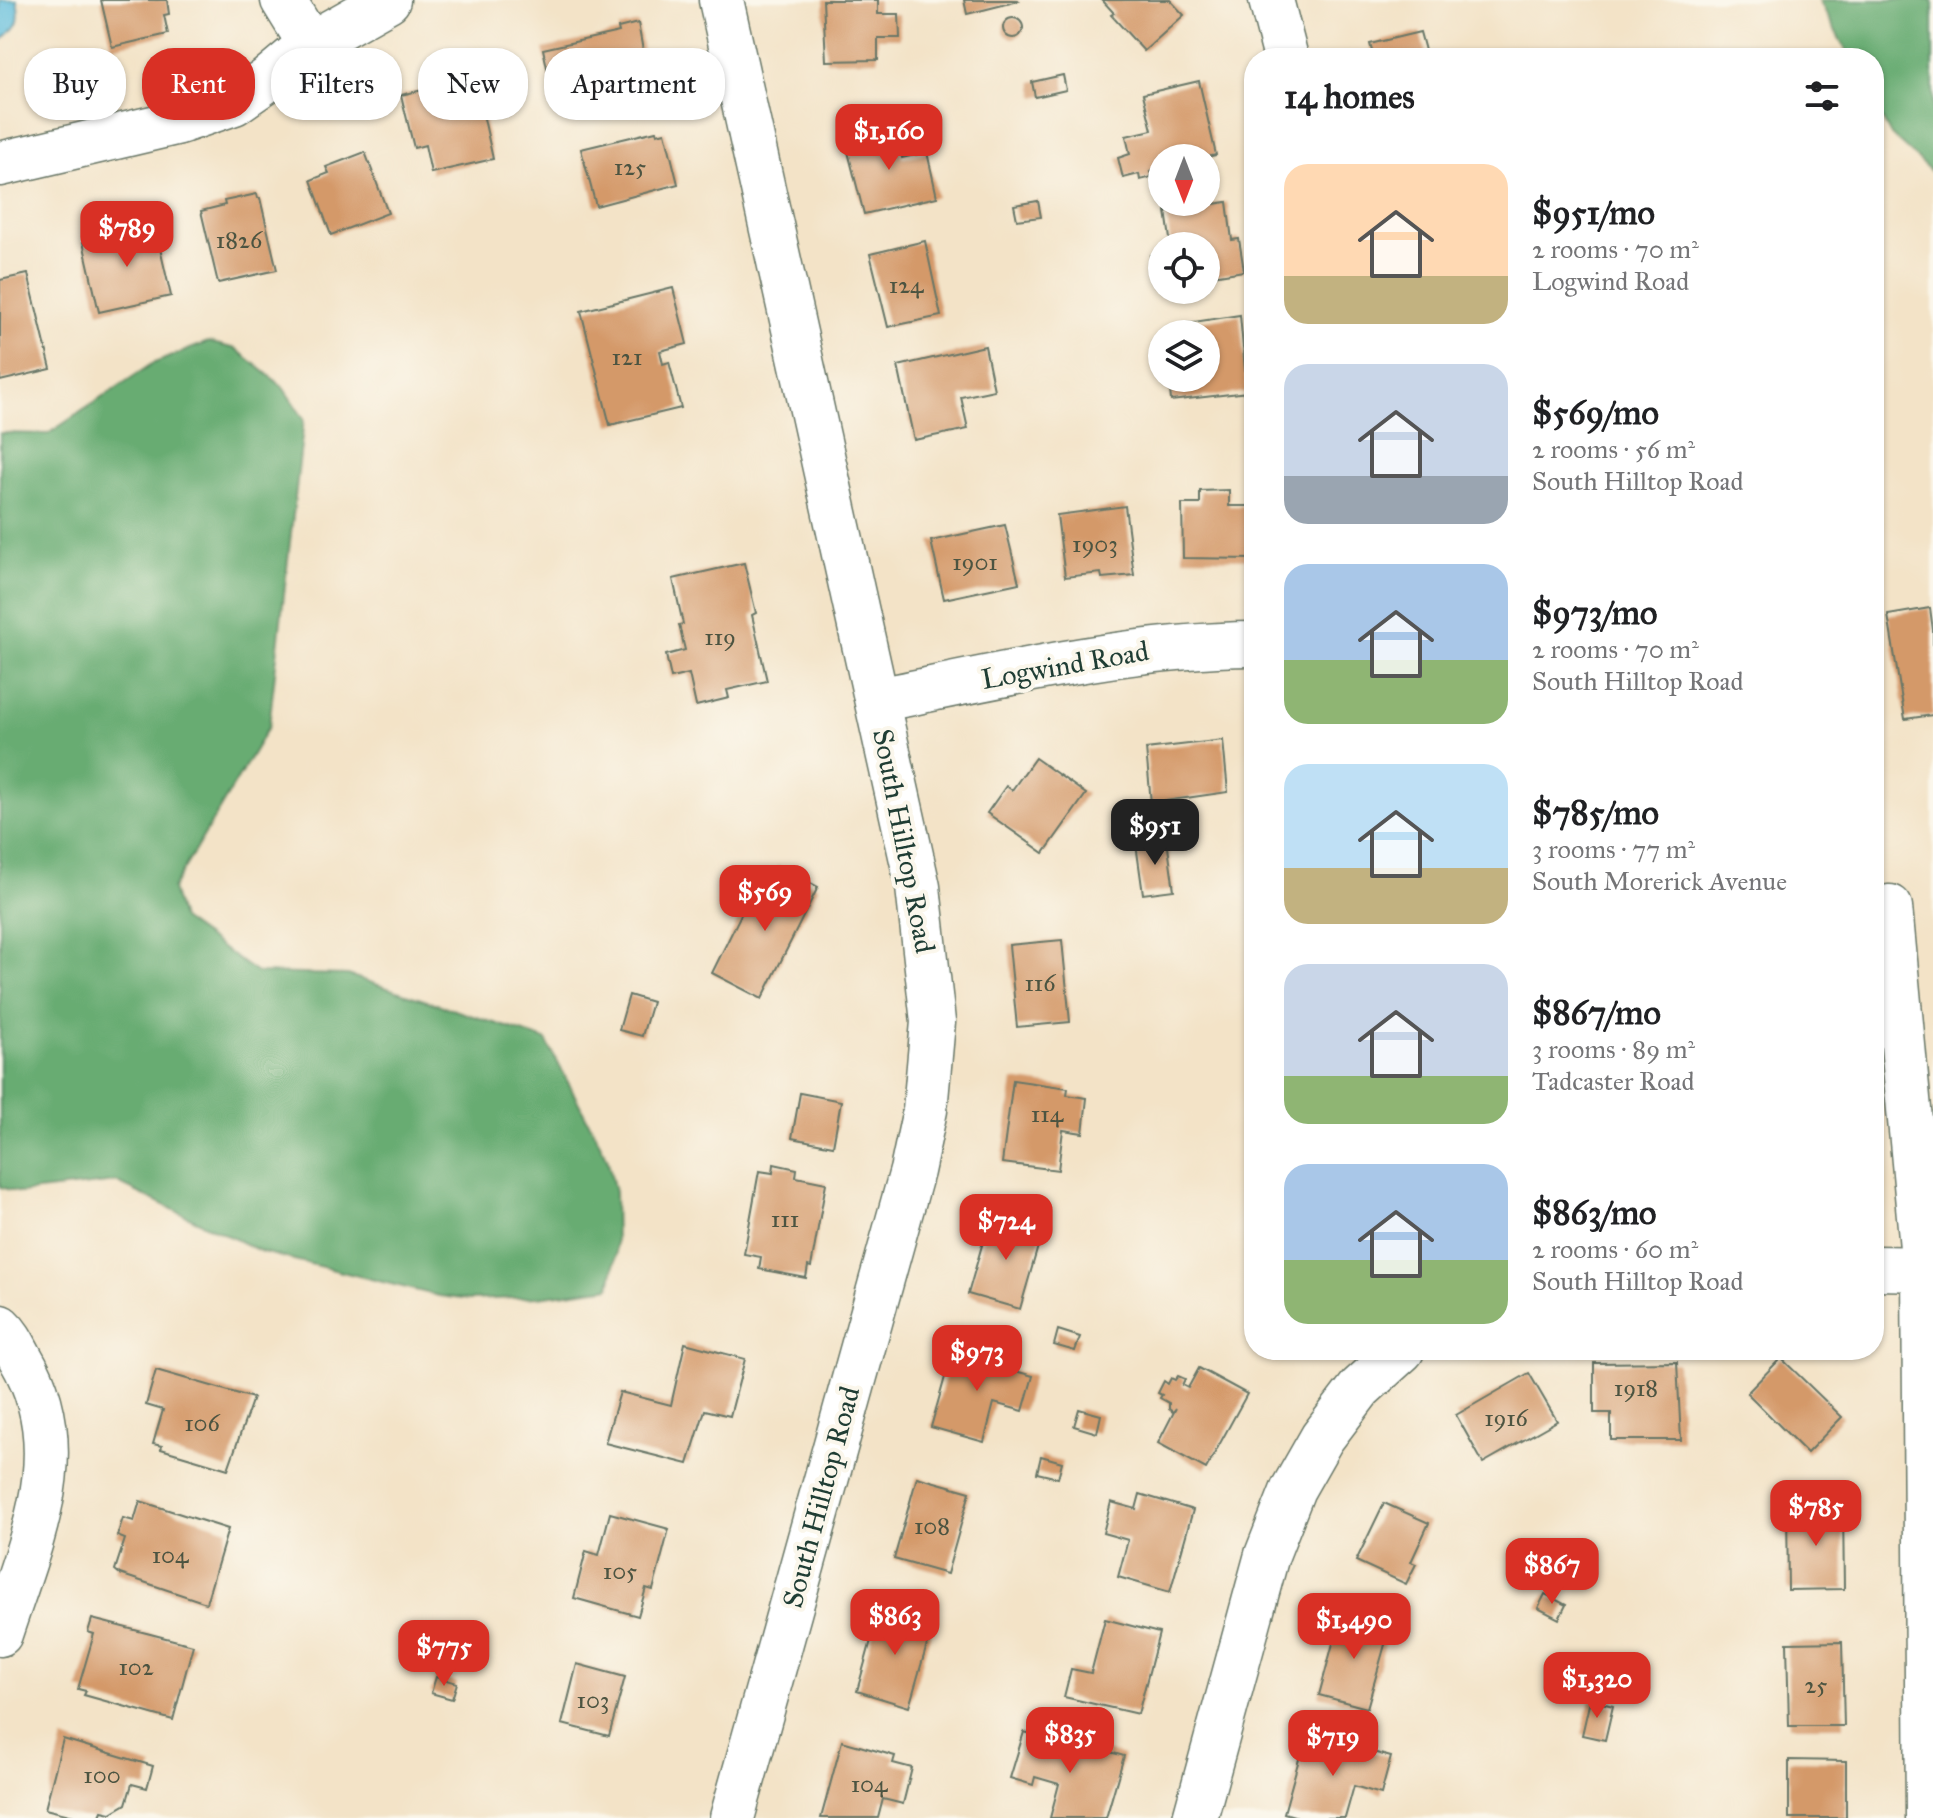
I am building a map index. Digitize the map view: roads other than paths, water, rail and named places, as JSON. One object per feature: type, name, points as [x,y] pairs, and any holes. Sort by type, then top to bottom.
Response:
[{"type":"street","points":[[283,0],[310,44]]},
{"type":"street","points":[[0,164],[179,122],[234,103],[310,44],[388,0]]},
{"type":"street","name":"South Hilltop Road","points":[[721,0],[918,887],[933,1022],[925,1110],[912,1171],[732,1818]]},
{"type":"street","points":[[1271,0],[1283,48]]},
{"type":"street","name":"Logwind Road","points":[[878,700],[1124,653],[1208,644],[1244,644]]},
{"type":"street","points":[[1890,907],[1928,1269],[1928,1818]]},
{"type":"street","points":[[1884,1268],[1928,1269]]},
{"type":"street","points":[[0,1327],[30,1373],[45,1415],[46,1464],[39,1515],[0,1634]]},
{"type":"street","points":[[1195,1818],[1267,1555],[1293,1489],[1322,1438],[1360,1388],[1391,1360]]},
{"type":"water","points":[[0,0],[17,0],[19,14],[14,28],[0,42]]}]
